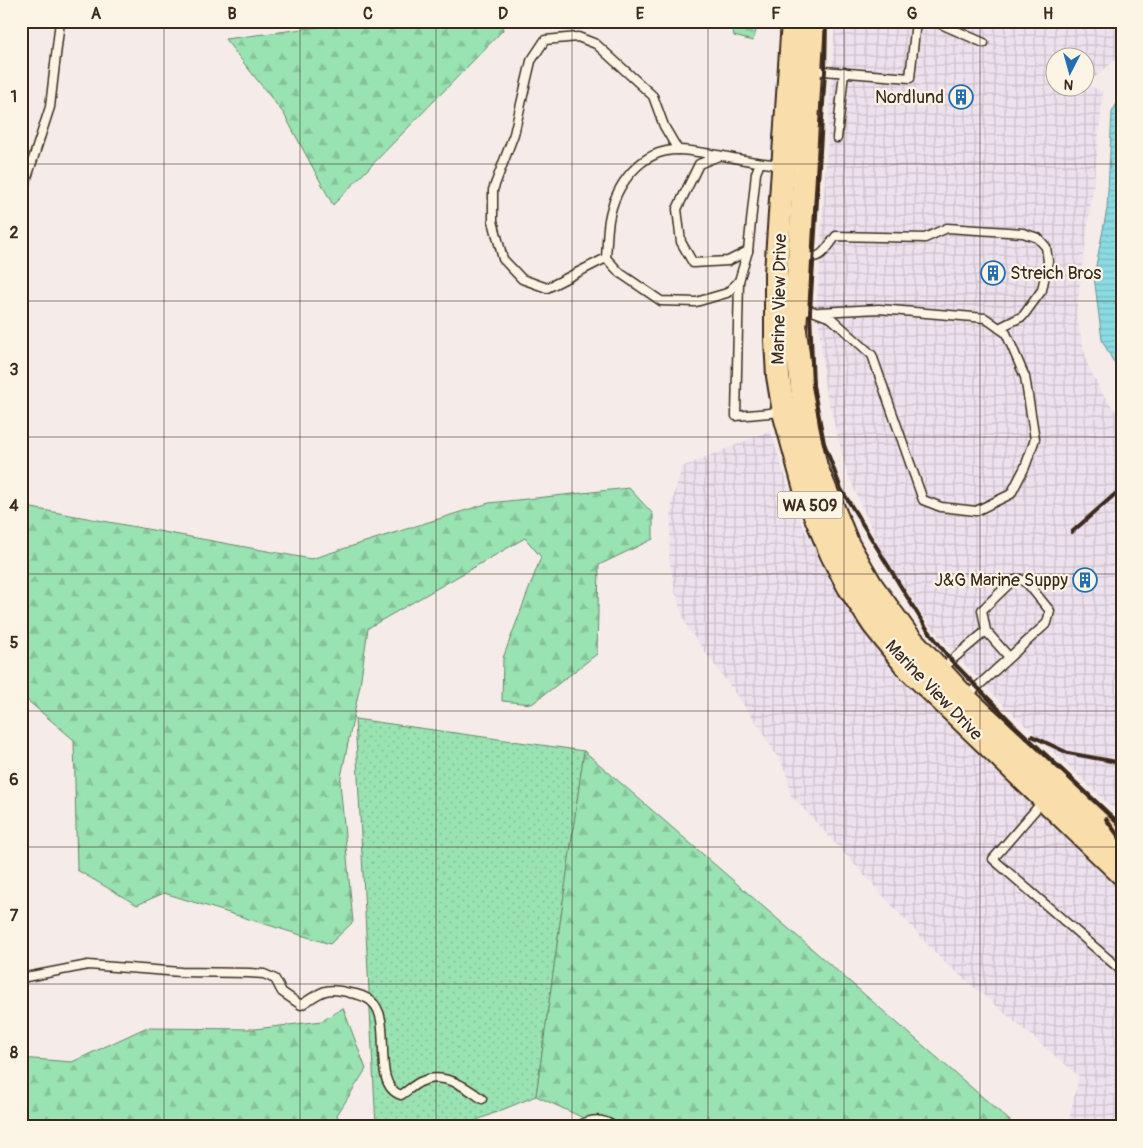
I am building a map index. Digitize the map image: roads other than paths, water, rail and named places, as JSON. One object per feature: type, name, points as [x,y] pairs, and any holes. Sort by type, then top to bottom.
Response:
[{"type":"main road","name":"Marine View Drive","points":[[793,21],[785,165],[776,273],[776,342],[778,376],[784,412],[800,474],[818,523],[845,579],[874,625],[908,668],[936,698],[1051,792],[1122,845]]},
{"type":"main road","name":"Marine View Drive","points":[[813,21],[795,305],[798,369],[805,417],[816,467],[848,545],[871,585],[906,635],[1051,792],[1122,874]]},
{"type":"lane","points":[[21,196],[50,107],[60,21]]},
{"type":"lane","points":[[809,70],[910,78],[916,21]]},
{"type":"lane","points":[[934,21],[984,43]]},
{"type":"lane","points":[[606,258],[547,288],[522,279],[503,259],[493,221],[493,190],[514,134],[531,61],[545,40],[578,37],[596,44],[653,96],[664,126],[678,150]]},
{"type":"lane","points":[[837,138],[844,72]]},
{"type":"lane","points":[[740,281],[727,293],[696,302],[661,301],[620,272],[606,258],[609,218],[618,191],[631,171],[651,155],[678,150],[785,165]]},
{"type":"lane","points":[[721,156],[699,164],[687,185],[677,209],[681,242],[693,263],[728,261],[748,251]]},
{"type":"lane","points":[[760,163],[756,173],[748,251],[740,281],[736,416],[784,412]]},
{"type":"lane","points":[[798,254],[814,258],[820,256],[836,236],[925,238],[947,228],[1022,233],[1038,238],[1046,247],[1048,261],[1042,290],[1023,316],[999,328]]},
{"type":"lane","points":[[795,305],[832,318],[872,355],[923,500],[941,507],[976,512],[1011,494],[1025,467],[1035,439],[1026,377],[1006,333],[984,318],[880,309],[819,312]]},
{"type":"lane","points":[[965,698],[1047,623],[1050,617],[1046,605],[1024,581],[1012,581],[983,607],[982,617],[986,631],[1009,657]]},
{"type":"lane","points":[[938,671],[986,631]]},
{"type":"lane","points":[[1051,792],[993,859],[1122,971]]},
{"type":"lane","points":[[21,978],[88,965],[181,972],[264,974],[275,979],[282,992],[301,1005],[323,990],[356,994],[373,1002],[380,1016],[388,1086],[394,1093],[401,1095],[420,1082],[436,1077],[468,1088],[482,1099]]},
{"type":"lane","points":[[577,1127],[594,1120],[605,1121],[615,1127]]},
{"type":"water","points":[[1122,94],[1122,378],[1102,340],[1094,276],[1107,209],[1112,112]]},
{"type":"railway","points":[[826,21],[825,71],[810,312],[813,386],[824,443],[841,489],[925,626],[950,659],[1013,724],[1122,826]]},
{"type":"railway","points":[[1072,532],[1122,488]]},
{"type":"railway","points":[[1032,736],[1068,753],[1122,763]]},
{"type":"railway","points":[[1106,819],[1122,841]]},
{"type":"place","name":"Nordlund","points":[[961,97]]},
{"type":"place","name":"Streich Bros","points":[[993,273]]},
{"type":"place","name":"J&G Marine Suppy","points":[[1085,580]]}]
